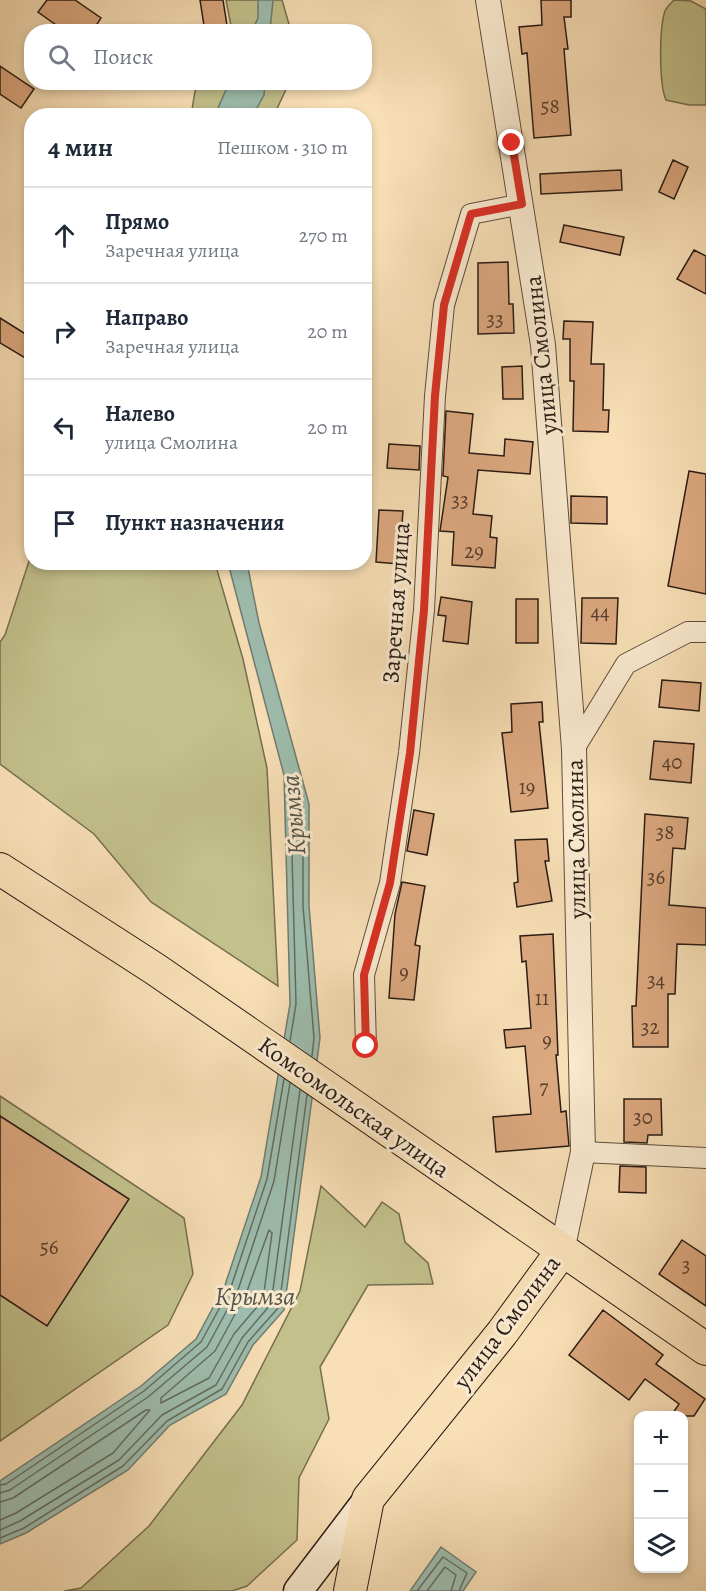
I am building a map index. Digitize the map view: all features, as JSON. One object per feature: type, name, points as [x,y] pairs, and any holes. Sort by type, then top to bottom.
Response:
[{"type":"main road","name":"Комсомольская улица","points":[[0,869],[155,969],[706,1349]]},
{"type":"main road","name":"улица Смолина","points":[[298,1591],[368,1499],[502,1333],[562,1251]]},
{"type":"main road","points":[[350,1591],[368,1499]]},
{"type":"street","name":"улица Смолина","points":[[488,0],[543,345],[574,749],[583,1152],[562,1251]]},
{"type":"street","name":"Заречная улица","points":[[366,1046],[364,975],[390,883],[410,753],[424,610],[435,396],[444,305],[471,214],[522,204]]},
{"type":"street","points":[[574,749],[626,664],[688,632],[706,633]]},
{"type":"street","points":[[583,1152],[706,1158]]},
{"type":"shaded area","points":[[226,0],[282,0],[289,24],[231,24]]},
{"type":"shaded area","points":[[674,0],[691,1],[706,9],[706,105],[689,105],[666,100],[661,70],[662,30],[665,11]]},
{"type":"shaded area","points":[[286,90],[277,108],[192,108],[195,91]]},
{"type":"shaded area","points":[[26,570],[217,570],[243,659],[267,768],[278,986],[151,902],[94,834],[0,764],[0,642],[5,635]]},
{"type":"shaded area","points":[[0,1096],[184,1218],[193,1274],[168,1325],[0,1441]]},
{"type":"shaded area","points":[[321,1186],[365,1227],[382,1202],[399,1214],[405,1242],[428,1263],[433,1284],[368,1285],[320,1367],[329,1419],[299,1478],[297,1540],[247,1586],[232,1591],[64,1591],[81,1588],[149,1526],[242,1405],[300,1291]]},
{"type":"water","points":[[258,0],[273,0],[271,24],[255,24],[258,18]]},
{"type":"water","points":[[226,90],[264,90],[257,108],[218,108]]},
{"type":"water","name":"Крымза","points":[[230,570],[248,570],[259,623],[309,804],[309,906],[320,1038],[284,1310],[253,1345],[226,1394],[170,1425],[128,1470],[26,1533],[0,1544],[0,1481],[141,1386],[196,1339],[225,1285],[261,1177],[290,1004],[284,775]]},
{"type":"water","points":[[441,1547],[476,1572],[463,1591],[410,1591]]},
{"type":"building","points":[[47,0],[75,0],[101,18],[97,24],[55,24],[38,12]]},
{"type":"building","points":[[200,0],[223,0],[227,24],[204,24]]},
{"type":"building","points":[[541,0],[571,0],[571,17],[564,17],[568,49],[564,49],[571,135],[534,138],[527,53],[522,54],[519,27],[542,25]]},
{"type":"building","points":[[0,66],[24,82],[24,90],[33,90],[21,108],[0,94]]},
{"type":"building","points":[[673,160],[688,167],[674,199],[659,192]]},
{"type":"building","points":[[621,170],[622,190],[541,194],[540,174]]},
{"type":"building","points":[[564,225],[624,237],[620,255],[560,242]]},
{"type":"building","points":[[694,250],[706,256],[706,294],[677,279]]},
{"type":"building","points":[[508,262],[509,304],[513,304],[514,333],[478,334],[478,263]]},
{"type":"building","points":[[0,318],[24,333],[24,357],[0,343]]},
{"type":"building","points":[[564,321],[593,322],[591,364],[604,364],[603,410],[609,410],[608,432],[573,431],[574,381],[570,381],[570,339],[563,339]]},
{"type":"building","points":[[522,366],[523,399],[503,399],[502,367]]},
{"type":"building","points":[[446,411],[473,414],[469,453],[504,456],[505,439],[533,442],[530,474],[478,470],[473,514],[492,516],[490,537],[497,538],[495,568],[452,565],[454,532],[440,531],[448,477],[443,476]]},
{"type":"building","points":[[389,444],[420,446],[419,470],[387,468]]},
{"type":"building","points":[[689,471],[706,474],[706,594],[668,586]]},
{"type":"building","points":[[571,496],[607,497],[607,524],[571,523]]},
{"type":"building","points":[[379,510],[403,511],[399,564],[376,562]]},
{"type":"building","points":[[441,597],[472,602],[468,644],[443,641],[446,616],[438,615]]},
{"type":"building","points":[[582,598],[618,598],[616,644],[581,643]]},
{"type":"building","points":[[516,599],[538,599],[538,643],[516,643]]},
{"type":"building","points":[[662,680],[701,683],[699,711],[659,707]]},
{"type":"building","points":[[542,702],[543,722],[539,722],[548,808],[511,812],[502,733],[512,732],[511,704]]},
{"type":"building","points":[[654,741],[694,744],[691,783],[650,779]]},
{"type":"building","points":[[414,810],[434,814],[427,855],[407,851]]},
{"type":"building","points":[[645,814],[688,818],[685,849],[673,848],[669,905],[706,908],[706,945],[677,944],[675,994],[668,994],[668,1047],[633,1047],[632,1006],[636,1006]]},
{"type":"building","points":[[547,839],[549,861],[545,861],[552,901],[517,907],[514,883],[518,882],[515,840]]},
{"type":"building","points":[[402,882],[425,886],[415,945],[420,946],[414,1000],[389,998],[395,914]]},
{"type":"building","points":[[553,934],[558,1055],[556,1055],[561,1112],[566,1111],[569,1146],[496,1152],[493,1117],[531,1114],[525,1046],[506,1048],[504,1030],[531,1028],[526,961],[522,962],[520,936]]},
{"type":"building","points":[[624,1099],[661,1099],[662,1135],[648,1135],[647,1143],[624,1142]]},
{"type":"building","points":[[0,1116],[129,1199],[47,1326],[0,1295]]},
{"type":"building","points":[[620,1166],[646,1167],[646,1193],[619,1192]]},
{"type":"building","points":[[682,1240],[706,1256],[706,1306],[659,1274]]},
{"type":"building","points":[[603,1310],[663,1355],[656,1364],[705,1399],[694,1416],[688,1416],[688,1411],[674,1411],[679,1404],[645,1379],[629,1400],[569,1355]]},
{"type":"route","points":[[366,1046],[364,975],[390,883],[410,753],[424,610],[435,396],[444,305],[471,214],[522,204],[512,143]]}]
